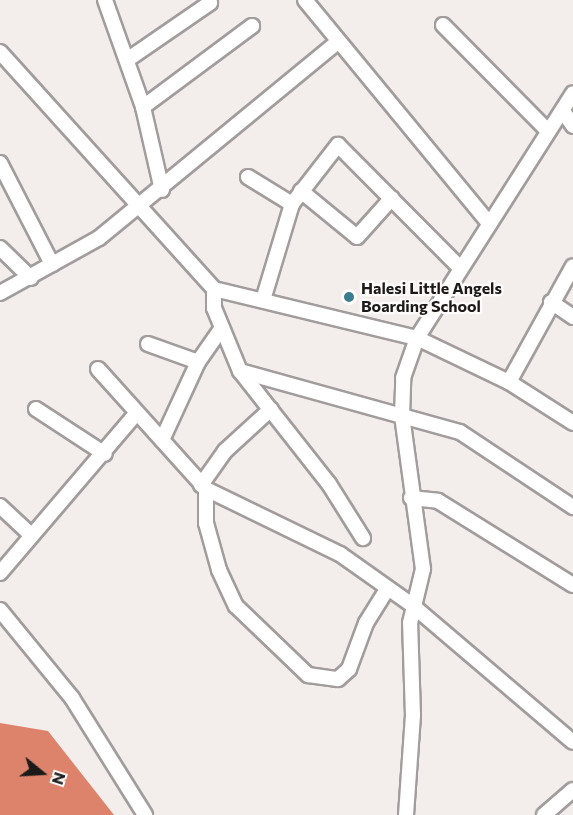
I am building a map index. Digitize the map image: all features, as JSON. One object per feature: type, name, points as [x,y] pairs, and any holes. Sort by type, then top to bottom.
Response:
[{"type":"street","points":[[105,0],[142,107],[162,190]]},
{"type":"street","points":[[305,0],[336,42],[488,222]]},
{"type":"street","points":[[127,60],[210,3]]},
{"type":"street","points":[[443,25],[548,131]]},
{"type":"street","points":[[142,107],[252,26]]},
{"type":"street","points":[[0,293],[31,278],[162,190],[336,42]]},
{"type":"street","points":[[0,52],[141,205],[214,289],[221,329],[240,371],[271,409],[363,538]]},
{"type":"street","points":[[406,815],[413,716],[412,605],[423,568],[411,498],[402,416],[403,378],[417,338],[459,267],[573,93]]},
{"type":"street","points":[[563,111],[573,126]]},
{"type":"street","points":[[263,300],[292,204],[301,191],[344,145],[459,267]]},
{"type":"street","points":[[0,163],[52,264]]},
{"type":"street","points":[[248,177],[292,204]]},
{"type":"street","points":[[301,191],[357,237],[392,198]]},
{"type":"street","points":[[0,248],[31,278]]},
{"type":"street","points":[[509,382],[551,302],[573,266]]},
{"type":"street","points":[[214,289],[417,338],[509,382],[571,417]]},
{"type":"street","points":[[551,302],[573,317]]},
{"type":"street","points":[[162,440],[198,362],[221,329]]},
{"type":"street","points":[[148,344],[198,362]]},
{"type":"street","points":[[98,369],[203,487],[314,540],[412,605],[573,742]]},
{"type":"street","points":[[240,371],[460,432],[573,507]]},
{"type":"street","points":[[36,409],[105,454]]},
{"type":"street","points":[[271,409],[225,451],[203,487],[206,523],[236,606],[308,675],[338,679],[349,669],[366,623],[387,589]]},
{"type":"street","points":[[0,573],[31,535],[105,454],[136,414]]},
{"type":"street","points":[[411,498],[438,501],[573,585]]},
{"type":"street","points":[[0,506],[31,535]]},
{"type":"street","points":[[0,610],[72,698],[145,815]]},
{"type":"street","points":[[544,815],[573,790]]},
{"type":"shaded area","points":[[0,723],[48,731],[114,815],[0,815]]},
{"type":"place","name":"Halesi Little Angels Boarding School","points":[[349,297]]}]
